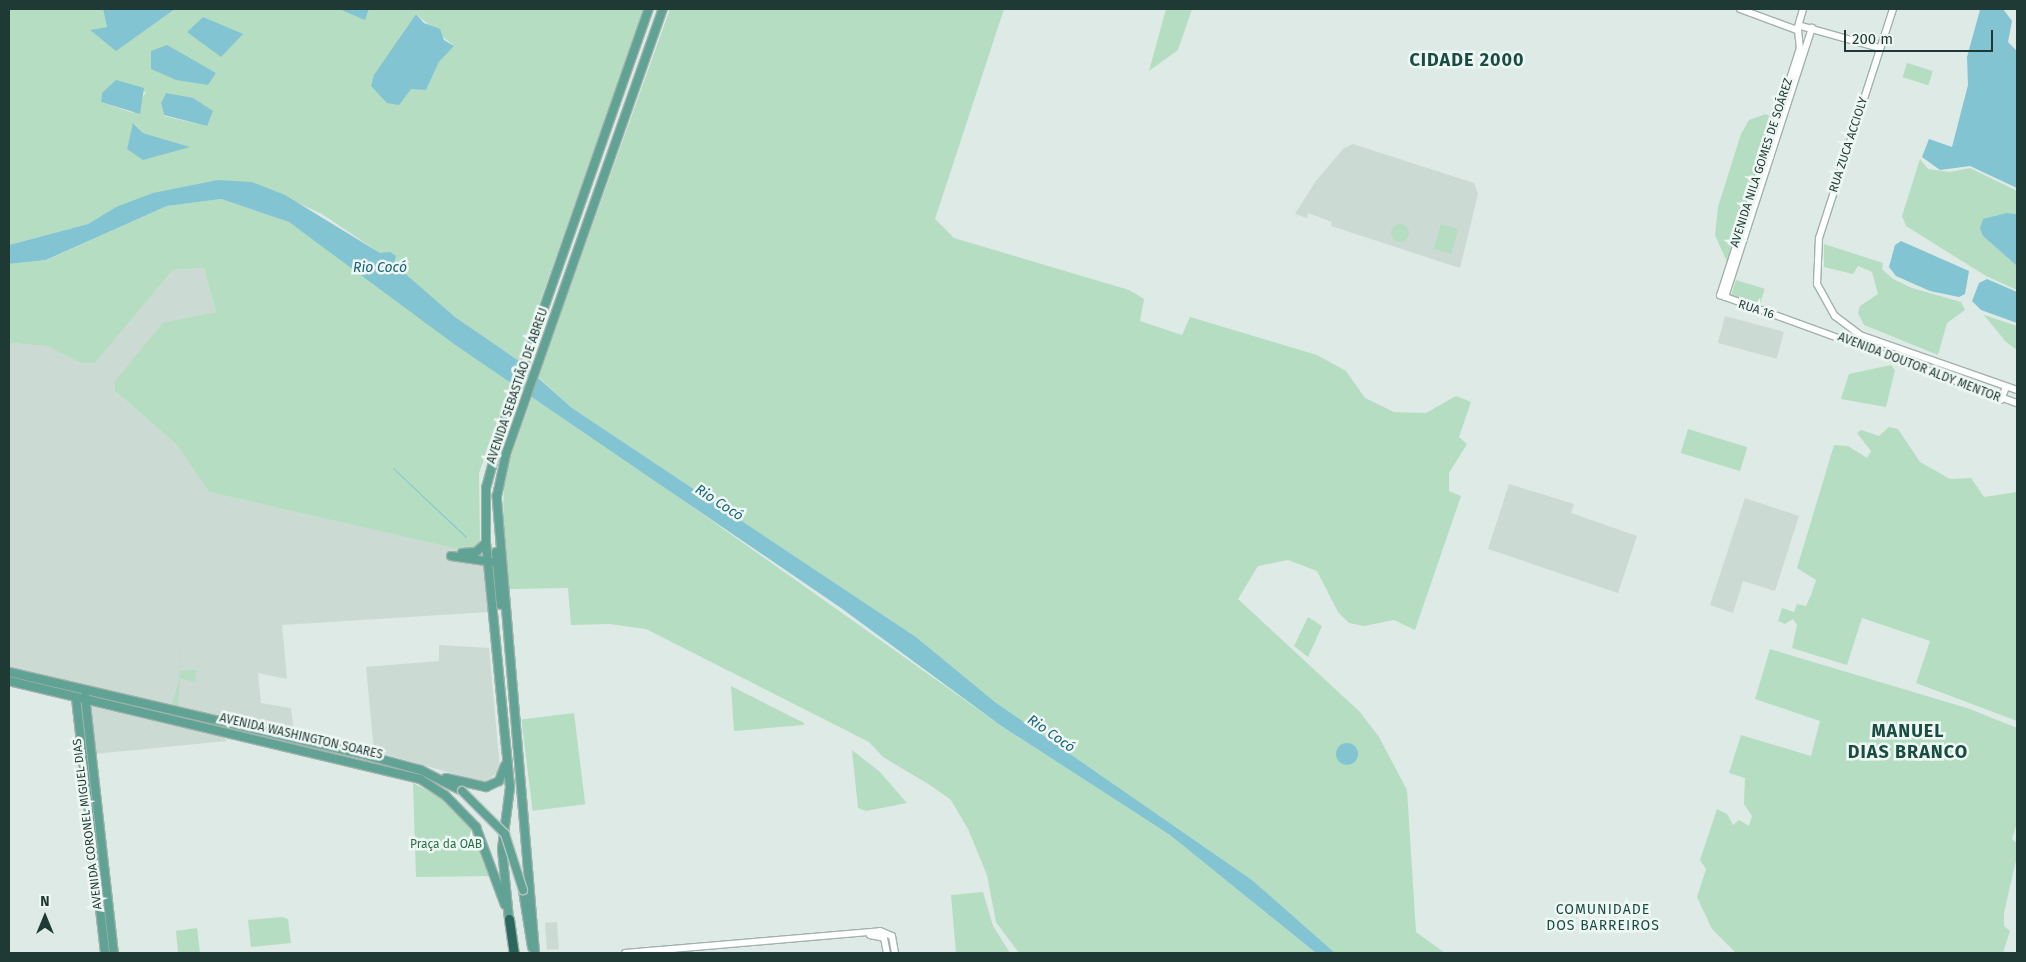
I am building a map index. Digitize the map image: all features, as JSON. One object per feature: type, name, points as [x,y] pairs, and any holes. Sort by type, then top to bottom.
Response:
[{"type":"highway","name":"AVENIDA WASHINGTON SOARES","points":[[509,919],[514,953]]},
{"type":"main road","name":"AVENIDA SEBASTIÃO DE ABREU","points":[[506,757],[500,675],[489,575],[492,560],[486,543],[486,488],[507,415],[649,9]]},
{"type":"main road","name":"AVENIDA SEBASTIÃO DE ABREU","points":[[524,816],[503,612],[496,513],[500,474],[617,134],[663,9]]},
{"type":"main road","points":[[631,63],[628,82],[634,86]]},
{"type":"main road","points":[[617,134],[622,109],[618,102]]},
{"type":"main road","points":[[496,513],[492,560],[503,612]]},
{"type":"main road","points":[[453,554],[476,552],[486,543]]},
{"type":"main road","points":[[453,554],[492,560]]},
{"type":"main road","points":[[453,554],[475,562],[489,575]]},
{"type":"main road","name":"AVENIDA WASHINGTON SOARES","points":[[9,672],[421,770],[462,792],[490,815],[505,834],[523,890],[534,953]]},
{"type":"main road","points":[[500,675],[510,676]]},
{"type":"main road","name":"AVENIDA WASHINGTON SOARES","points":[[9,681],[76,698],[250,736],[424,782],[462,809],[478,831],[509,919]]},
{"type":"main road","name":"AVENIDA CORONEL MIGUEL DIAS","points":[[84,691],[114,953]]},
{"type":"main road","name":"AVENIDA CORONEL MIGUEL DIAS","points":[[76,698],[105,953]]},
{"type":"main road","points":[[502,706],[512,705]]},
{"type":"main road","points":[[421,770],[486,788],[502,778],[506,757]]},
{"type":"main road","name":"AVENIDA WASHINGTON SOARES","points":[[506,757],[510,793],[502,849],[509,919]]},
{"type":"main road","name":"AVENIDA WASHINGTON SOARES","points":[[524,816],[534,953]]},
{"type":"main road","points":[[92,847],[102,845]]},
{"type":"street","points":[[1740,9],[1880,48]]},
{"type":"street","name":"RUA ZUCA ACCIOLY","points":[[1817,284],[1819,238],[1893,9]]},
{"type":"street","name":"AVENIDA NILA GOMES DE SOÁREZ","points":[[1722,296],[1800,48],[1798,26],[1802,11]]},
{"type":"street","points":[[1798,26],[1806,48]]},
{"type":"street","name":"AVENIDA NILA GOMES DE SOÁREZ","points":[[1722,296],[1812,28]]},
{"type":"street","name":"AVENIDA DOUTOR ALDY MENTOR","points":[[1817,284],[1835,316],[1860,335],[2017,390]]},
{"type":"street","name":"RUA 16","points":[[1722,296],[1793,322]]},
{"type":"street","name":"AVENIDA DOUTOR ALDY MENTOR","points":[[1793,322],[2017,404]]},
{"type":"street","points":[[1980,392],[1988,386],[1985,380]]},
{"type":"street","points":[[2002,400],[2006,386]]},
{"type":"street","points":[[625,953],[889,933],[895,953]]},
{"type":"street","points":[[864,934],[884,938],[887,953]]},
{"type":"shaded area","points":[[1353,144],[1474,183],[1478,194],[1460,268],[1331,226],[1332,222],[1308,213],[1307,218],[1295,214],[1315,182],[1344,148]]},
{"type":"shaded area","points":[[204,268],[216,312],[150,340],[114,382],[115,391],[176,444],[209,492],[486,555],[488,612],[282,625],[287,679],[258,673],[261,703],[291,708],[294,732],[9,668],[9,343],[47,346],[95,363],[173,270]]},
{"type":"shaded area","points":[[1725,316],[1784,332],[1777,359],[1718,343]]},
{"type":"shaded area","points":[[1509,484],[1574,504],[1571,513],[1637,536],[1618,593],[1488,549]]},
{"type":"shaded area","points":[[1745,498],[1799,516],[1775,591],[1743,581],[1733,613],[1710,605]]},
{"type":"shaded area","points":[[439,645],[489,648],[500,769],[486,783],[374,751],[366,667],[439,661]]},
{"type":"shaded area","points":[[89,706],[223,737],[227,741],[94,754]]},
{"type":"shaded area","points":[[557,922],[559,949],[547,950],[545,923]]},
{"type":"green space","points":[[9,9],[103,9],[107,27],[90,30],[116,50],[175,9],[339,9],[365,19],[369,9],[644,9],[519,361],[455,317],[380,253],[322,214],[252,182],[116,207],[88,224],[9,245]],"holes":[[[416,14],[454,46],[439,62],[426,90],[411,88],[398,40]],[[203,17],[236,33],[187,32]],[[170,49],[216,73],[208,85]],[[110,88],[146,92],[133,113],[101,102],[102,93]],[[166,93],[207,126],[164,116],[161,103]],[[134,123],[143,133],[189,147],[127,149]]]},
{"type":"green space","points":[[670,9],[1004,9],[935,219],[954,238],[1129,290],[1144,299],[1140,321],[1182,335],[1190,317],[1317,355],[1346,371],[1365,398],[1394,412],[1426,413],[1456,396],[1471,402],[1459,437],[1467,444],[1449,473],[1449,491],[1461,496],[1415,630],[1394,620],[1364,626],[1349,623],[1338,612],[1317,571],[1288,560],[1258,566],[1238,599],[1360,712],[1379,737],[1407,790],[1416,932],[1445,953],[1335,953],[1252,880],[995,702],[916,637],[572,408],[538,377]]},
{"type":"green space","points":[[1166,9],[1192,9],[1178,50],[1149,71]]},
{"type":"green space","points":[[1907,63],[1933,71],[1928,85],[1903,77]]},
{"type":"green space","points":[[1766,114],[1773,119],[1727,262],[1715,235],[1718,207],[1741,134],[1749,120]]},
{"type":"green space","points":[[1920,159],[1928,169],[1950,172],[1970,168],[2017,191],[2017,214],[2006,213],[1983,236],[2017,266],[2017,290],[1986,276],[1906,226],[1902,216]]},
{"type":"green space","points":[[221,199],[289,222],[512,381],[479,473],[480,544],[467,551],[209,492],[176,444],[115,391],[114,382],[163,323],[216,312],[204,268],[173,270],[95,363],[82,363],[47,346],[9,343],[9,264],[47,260],[167,206]]},
{"type":"green space","points":[[1396,224],[1404,224],[1409,229],[1407,240],[1396,242],[1391,237],[1391,229]]},
{"type":"green space","points":[[1441,224],[1458,229],[1451,254],[1434,249]]},
{"type":"green space","points":[[1824,244],[1883,263],[1882,269],[1893,279],[1912,288],[1961,302],[1965,310],[1947,323],[1938,355],[1864,325],[1858,313],[1860,306],[1878,294],[1872,272],[1858,266],[1853,274],[1824,267]]},
{"type":"green space","points":[[1736,280],[1765,289],[1760,305],[1731,296]]},
{"type":"green space","points":[[1984,315],[2017,326],[2017,350],[2006,342]]},
{"type":"green space","points":[[1891,365],[1895,370],[1886,407],[1841,399],[1849,374]]},
{"type":"green space","points":[[533,394],[1000,725],[1170,835],[1316,953],[1019,953],[996,922],[987,875],[968,829],[951,800],[930,785],[883,757],[869,742],[646,629],[609,624],[571,625],[568,588],[509,589],[503,535],[504,476]]},
{"type":"green space","points":[[1889,427],[1898,429],[1920,462],[1950,479],[1971,478],[1984,497],[2017,492],[2017,721],[1916,683],[1930,641],[1862,618],[1847,665],[1792,648],[1797,625],[1793,619],[1785,624],[1778,621],[1782,608],[1794,612],[1797,604],[1806,606],[1816,580],[1797,568],[1834,445],[1848,446],[1867,458],[1871,451],[1857,433],[1861,430],[1879,436]]},
{"type":"green space","points":[[1688,429],[1747,447],[1740,471],[1681,453]]},
{"type":"green space","points":[[1308,617],[1322,626],[1308,657],[1294,646]]},
{"type":"green space","points":[[182,622],[180,671],[196,670],[195,682],[180,678],[178,709],[172,703],[179,681]]},
{"type":"green space","points":[[1770,649],[1970,709],[2017,728],[2017,823],[2012,839],[2017,843],[2017,856],[2004,913],[2004,926],[2010,931],[2003,953],[1736,953],[1712,929],[1697,897],[1706,869],[1700,860],[1717,809],[1727,814],[1733,825],[1739,820],[1749,826],[1752,816],[1744,804],[1745,778],[1729,773],[1741,735],[1811,756],[1820,721],[1755,699]]},
{"type":"green space","points":[[731,686],[804,723],[804,725],[734,731]]},
{"type":"green space","points":[[574,713],[585,804],[533,811],[521,719]]},
{"type":"green space","points":[[852,750],[880,772],[907,803],[866,811],[858,808]]},
{"type":"green space","name":"Praça da OAB","points":[[413,783],[445,800],[469,825],[492,876],[416,877]]},
{"type":"green space","points":[[983,892],[993,926],[1010,953],[956,953],[951,895]]},
{"type":"green space","points":[[282,917],[288,919],[291,943],[251,947],[248,920]]},
{"type":"green space","points":[[197,928],[200,953],[178,953],[176,931]]},
{"type":"water","points":[[103,9],[175,9],[116,51],[90,30],[107,27]]},
{"type":"water","points":[[339,9],[369,9],[365,20]]},
{"type":"water","points":[[2003,9],[2012,21],[2008,42],[2017,51],[2017,188],[1970,166],[1940,170],[1922,157],[1929,139],[1952,147],[1968,85],[1967,57],[1980,10]]},
{"type":"water","points":[[416,14],[424,23],[440,29],[444,40],[454,46],[439,62],[426,90],[411,89],[399,105],[387,103],[371,86],[374,75]]},
{"type":"water","points":[[203,17],[243,34],[221,57],[187,32]]},
{"type":"water","points":[[167,45],[216,73],[208,85],[176,80],[151,69],[151,51]]},
{"type":"water","points":[[116,80],[144,88],[140,114],[101,102],[102,93]]},
{"type":"water","points":[[166,93],[193,98],[213,111],[207,126],[164,115],[161,103]]},
{"type":"water","points":[[133,123],[143,133],[190,147],[143,160],[127,149]]},
{"type":"water","name":"Rio Cocó","points":[[218,180],[252,182],[285,195],[380,253],[390,252],[396,256],[394,264],[455,317],[519,361],[572,408],[916,637],[995,702],[1252,880],[1335,953],[1316,953],[1170,835],[1000,725],[841,608],[454,344],[289,222],[221,199],[167,206],[46,260],[9,264],[9,245],[88,224],[116,207],[153,193]]},
{"type":"water","points":[[2007,213],[2017,214],[2017,266],[1983,236],[1980,228],[1983,219]]},
{"type":"water","points":[[1901,241],[1969,271],[1965,294],[1959,297],[1930,291],[1896,276],[1889,267],[1895,245]]},
{"type":"water","points":[[1987,279],[2017,292],[2017,323],[1981,310],[1972,301],[1979,283]]},
{"type":"water","points":[[1347,743],[1355,746],[1358,754],[1355,762],[1347,765],[1339,762],[1336,754],[1339,746]]},
{"type":"waterway","points":[[393,468],[466,537]]},
{"type":"district","name":"CIDADE 2000","points":[[1467,60]]},
{"type":"district","name":"MANUEL DIAS BRANCO","points":[[1908,742]]},
{"type":"district","name":"COMUNIDADE DOS BARREIROS","points":[[1603,918]]}]
